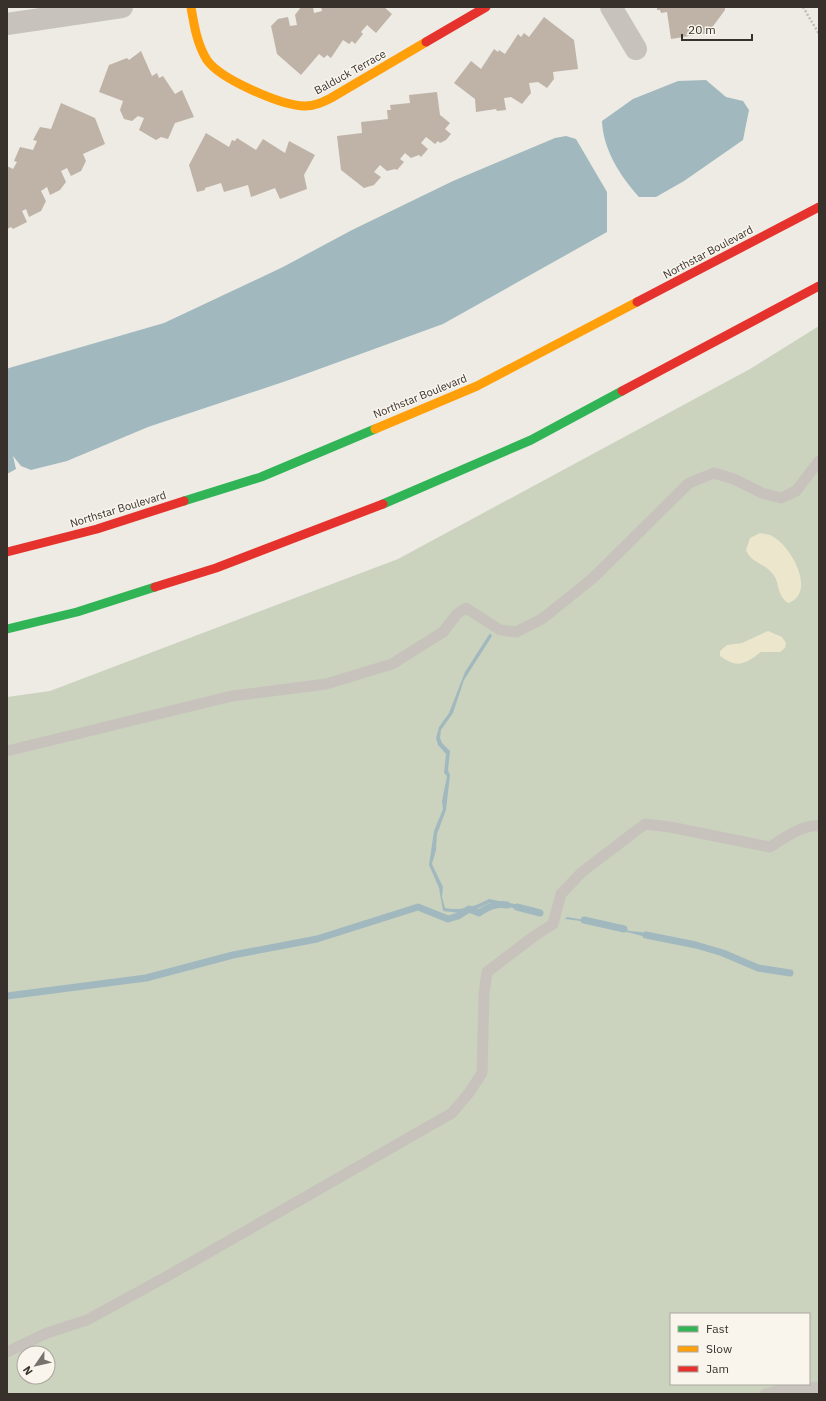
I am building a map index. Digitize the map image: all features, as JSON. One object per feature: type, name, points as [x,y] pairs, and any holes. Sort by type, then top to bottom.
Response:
[{"type":"main road","name":"Balduck Terrace","points":[[191,7],[196,38],[213,68],[222,75],[286,103],[304,106],[322,103],[486,7]]},
{"type":"main road","name":"Northstar Boulevard","points":[[7,552],[97,530],[261,477],[477,386],[819,207]]},
{"type":"main road","points":[[7,629],[77,612],[216,568],[389,502],[530,440],[819,286]]},
{"type":"street","points":[[7,24],[122,7]]},
{"type":"street","points":[[611,7],[636,49]]},
{"type":"lane","points":[[7,751],[232,696],[326,684],[392,664],[443,632],[457,614],[466,608],[500,630],[516,632],[542,619],[593,578],[689,483],[714,473],[734,479],[762,493],[781,498],[796,491],[819,461]]},
{"type":"lane","points":[[7,1352],[47,1333],[87,1320],[164,1278],[452,1113],[469,1093],[482,1073],[484,994],[487,972],[533,937],[553,924],[561,894],[582,872],[645,824],[670,827],[770,847],[788,836],[813,825],[819,826]]},
{"type":"lane","points":[[765,1394],[781,1390],[819,1387]]},
{"type":"path","points":[[803,7],[819,34]]},
{"type":"green space","points":[[819,326],[819,1394],[7,1394],[7,697],[50,691],[398,559],[750,369]]},
{"type":"sand","points":[[760,533],[770,535],[778,540],[792,557],[798,568],[801,579],[801,589],[797,598],[788,603],[781,596],[775,577],[772,573],[751,558],[746,550],[750,538]]},
{"type":"sand","points":[[768,631],[782,637],[786,643],[785,648],[780,652],[761,652],[746,662],[737,664],[732,663],[720,656],[720,651],[727,645],[742,643]]},
{"type":"water","points":[[706,80],[726,97],[743,101],[749,110],[743,140],[684,181],[656,197],[639,197],[619,171],[609,152],[603,131],[602,121],[633,99],[678,81]]},
{"type":"water","points":[[566,136],[576,139],[607,192],[607,232],[443,324],[289,380],[148,427],[67,461],[31,470],[21,466],[13,456],[16,469],[7,474],[7,369],[164,323],[283,267],[352,230],[453,181],[555,138]]},
{"type":"water","points":[[490,633],[492,636],[464,680],[453,713],[441,730],[440,738],[442,743],[450,751],[448,770],[450,775],[446,810],[437,834],[436,850],[432,864],[443,887],[442,897],[445,908],[468,908],[489,899],[535,908],[538,913],[489,903],[475,910],[460,913],[443,911],[439,888],[429,865],[434,831],[443,809],[442,801],[447,776],[444,773],[446,754],[438,745],[436,738],[439,727],[449,713],[465,672]]},
{"type":"water","points":[[567,917],[591,921],[630,931],[641,932],[656,937],[650,938],[588,922],[565,919]]},
{"type":"building","points":[[301,7],[313,7],[314,13],[322,11],[321,7],[384,7],[392,14],[376,33],[367,25],[361,32],[363,34],[355,44],[352,41],[349,44],[343,40],[331,58],[327,55],[324,58],[319,54],[301,75],[277,54],[271,26],[278,19],[288,17],[290,26],[297,25],[295,15]]},
{"type":"building","points":[[657,7],[725,7],[725,10],[708,33],[671,39],[667,12],[661,13],[660,10],[657,10]]},
{"type":"building","points":[[544,17],[574,40],[578,69],[553,72],[554,79],[547,88],[538,82],[529,83],[531,93],[522,104],[511,97],[504,98],[506,110],[497,111],[496,109],[476,112],[475,99],[454,83],[471,61],[481,69],[494,49],[505,54],[518,34],[521,37],[524,33],[529,37]]},
{"type":"building","points":[[141,51],[152,76],[157,73],[159,78],[163,76],[175,94],[182,90],[194,117],[175,123],[168,139],[161,137],[156,140],[139,130],[144,118],[138,116],[132,121],[124,119],[120,110],[123,101],[99,92],[109,65],[127,58],[129,60]]},
{"type":"building","points":[[437,92],[440,115],[450,123],[445,129],[451,134],[446,140],[440,143],[438,141],[435,144],[426,137],[421,143],[428,149],[421,157],[419,155],[411,158],[405,153],[400,159],[404,162],[397,170],[387,171],[380,165],[374,172],[381,177],[374,185],[364,188],[341,170],[337,136],[362,133],[361,122],[388,119],[387,110],[391,110],[390,105],[410,103],[409,95]]},
{"type":"building","points":[[61,103],[95,118],[105,144],[83,154],[86,161],[81,171],[71,176],[67,168],[61,171],[66,182],[60,190],[50,195],[47,187],[41,191],[46,201],[41,211],[29,217],[26,209],[22,211],[27,222],[13,229],[11,227],[7,229],[7,166],[13,169],[17,162],[14,161],[20,147],[33,150],[37,141],[33,140],[40,127],[51,129]]},
{"type":"building","points":[[206,133],[229,147],[232,140],[235,141],[237,138],[256,150],[263,139],[285,153],[289,141],[315,155],[304,175],[307,189],[280,199],[275,188],[251,197],[248,185],[224,192],[221,183],[197,192],[189,165]]},
{"type":"waterway","points":[[7,996],[146,978],[233,955],[317,939],[418,907],[448,919],[458,916],[469,909],[479,913],[492,906],[507,905]]},
{"type":"waterway","points":[[517,907],[540,913]]},
{"type":"waterway","points":[[584,920],[624,929]]},
{"type":"waterway","points":[[646,935],[696,945],[723,953],[758,968],[790,973]]},
{"type":"traffic: fast","points":[[383,504],[531,440],[622,391]]},
{"type":"traffic: fast","points":[[184,501],[261,477],[375,429]]},
{"type":"traffic: fast","points":[[7,629],[77,612],[155,587]]},
{"type":"traffic: slow","points":[[191,7],[198,41],[207,60],[214,67],[238,83],[252,90],[295,105],[305,106],[319,104],[426,42]]},
{"type":"traffic: slow","points":[[375,429],[477,386],[637,302]]},
{"type":"traffic: jam","points":[[426,42],[486,7]]},
{"type":"traffic: jam","points":[[637,302],[819,207]]},
{"type":"traffic: jam","points":[[622,391],[819,286]]},
{"type":"traffic: jam","points":[[7,552],[97,529],[184,501]]},
{"type":"traffic: jam","points":[[155,587],[216,568],[383,504]]}]
